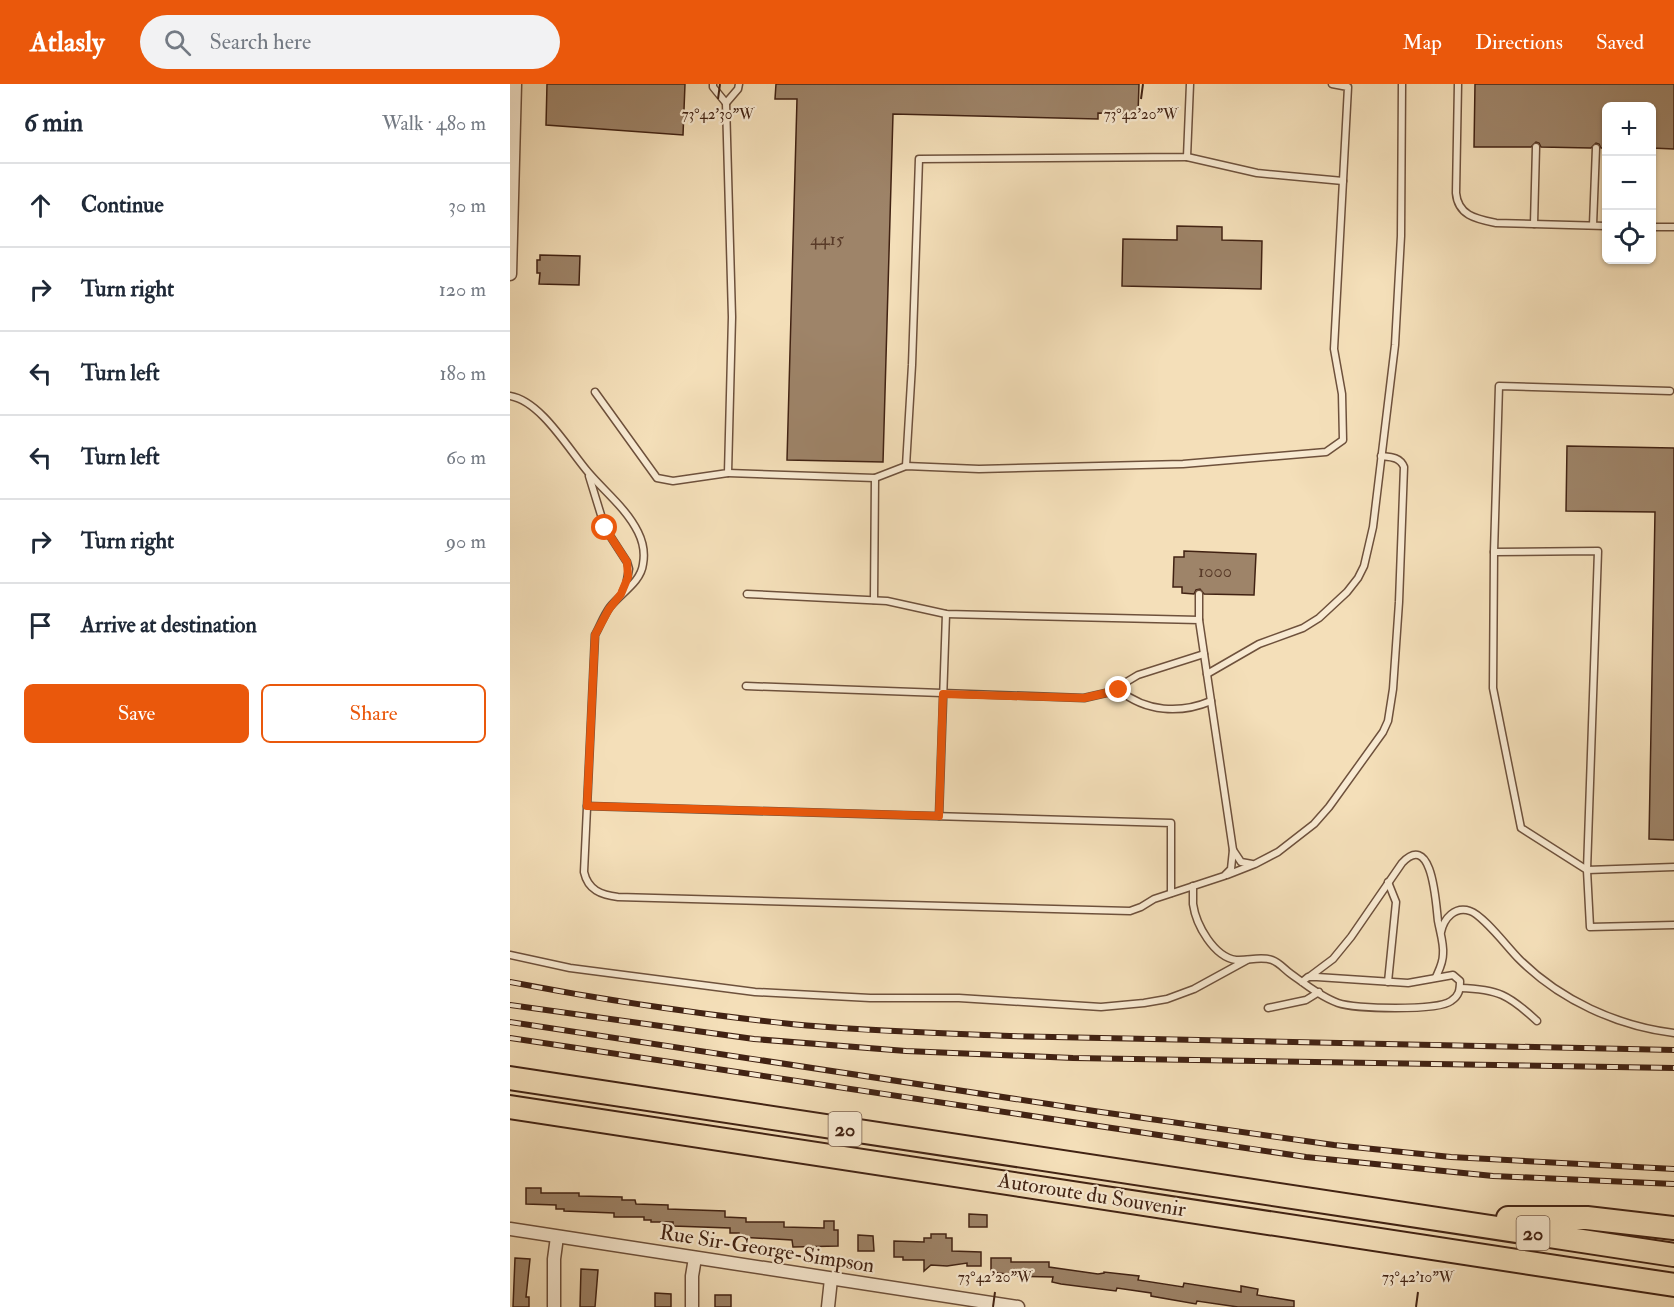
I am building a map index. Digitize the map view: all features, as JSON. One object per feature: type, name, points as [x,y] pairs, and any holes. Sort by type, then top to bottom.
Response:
[{"type":"highway","name":"Autoroute du Souvenir","points":[[510,1078],[1674,1255]]},
{"type":"highway","name":"Autoroute du Souvenir","points":[[510,1107],[1674,1285]]},
{"type":"highway","points":[[1428,1217],[1587,1218],[1674,1228]]},
{"type":"street","points":[[510,274],[515,84]]},
{"type":"street","name":"Rue Sir-George-Simpson","points":[[510,1229],[977,1304],[1018,1307]]},
{"type":"street","points":[[554,1307],[554,1259],[557,1237]]},
{"type":"street","points":[[692,1307],[692,1276],[695,1258]]},
{"type":"street","points":[[828,1307],[831,1279]]},
{"type":"lane","points":[[713,84],[726,103],[732,317],[728,473]]},
{"type":"lane","points":[[726,103],[738,89],[739,84]]},
{"type":"lane","points":[[1187,157],[1190,84]]},
{"type":"lane","points":[[596,392],[657,478],[673,481],[728,473],[875,478],[906,466],[979,469],[1183,464],[1326,452],[1343,440],[1342,394],[1334,349],[1348,87],[1332,84]]},
{"type":"lane","points":[[1207,674],[1259,644],[1303,628],[1320,618],[1332,609],[1358,578],[1364,566],[1371,542],[1395,345],[1399,291],[1402,84]]},
{"type":"lane","points":[[1458,84],[1458,203],[1464,212],[1496,223],[1602,226]]},
{"type":"lane","points":[[1534,224],[1536,147]]},
{"type":"lane","points":[[1593,225],[1596,148]]},
{"type":"lane","points":[[906,466],[919,159],[1187,157],[1257,173],[1343,181]]},
{"type":"lane","points":[[1656,226],[1674,227]]},
{"type":"lane","points":[[1670,391],[1499,386],[1493,688],[1521,828],[1587,870],[1674,867]]},
{"type":"lane","points":[[510,396],[522,400],[536,410],[561,437],[588,473],[628,515],[642,540],[644,553],[641,573],[609,609],[595,635],[584,872],[591,887],[606,896],[1130,911],[1171,893],[1255,864],[1278,852],[1314,824],[1329,807],[1376,744],[1388,721],[1400,602],[1404,472],[1400,460],[1381,456]]},
{"type":"lane","points":[[588,473],[605,528],[627,562],[629,569],[626,585],[621,594]]},
{"type":"lane","points":[[874,600],[875,478]]},
{"type":"lane","points":[[1494,552],[1598,551],[1587,870],[1590,927],[1674,925]]},
{"type":"lane","points":[[747,594],[886,601],[946,614],[1199,620]]},
{"type":"lane","points":[[1199,594],[1199,620],[1233,850],[1231,869],[1224,876]]},
{"type":"lane","points":[[939,816],[946,614]]},
{"type":"lane","points":[[746,686],[1084,698],[1119,690],[1138,675],[1204,654]]},
{"type":"lane","points":[[1119,690],[1128,697],[1166,710],[1192,708],[1211,701]]},
{"type":"lane","points":[[587,806],[1171,823],[1171,893]]},
{"type":"lane","points":[[1233,850],[1244,864],[1255,864]]},
{"type":"lane","points":[[1305,980],[1333,959],[1372,909],[1388,882],[1406,859],[1417,856],[1428,863],[1433,879],[1443,958],[1436,977]]},
{"type":"lane","points":[[1388,882],[1396,902],[1389,982]]},
{"type":"lane","points":[[1193,886],[1193,905],[1197,921],[1224,956],[1234,960],[1258,958],[1273,961],[1336,1002],[1348,1006],[1435,1007],[1453,1000],[1459,994],[1460,988],[1460,981],[1453,975],[1408,983],[1305,980]]},
{"type":"lane","points":[[1441,938],[1443,923],[1451,913],[1461,910],[1472,911],[1532,972],[1566,996],[1627,1023],[1674,1033]]},
{"type":"lane","points":[[510,955],[570,968],[755,992],[870,998],[959,998],[1101,1007],[1144,1004],[1167,999],[1194,989],[1247,960]]},
{"type":"lane","points":[[1460,988],[1483,989],[1503,994],[1537,1021]]},
{"type":"lane","points":[[1268,1008],[1306,1000],[1319,992]]},
{"type":"building","points":[[547,84],[685,84],[683,135],[546,125]]},
{"type":"building","points":[[776,84],[1139,84],[1138,114],[1098,113],[1098,119],[893,114],[883,462],[787,460],[797,99],[775,99]]},
{"type":"building","points":[[1475,84],[1674,84],[1674,149],[1656,148],[1656,102],[1602,102],[1602,148],[1596,143],[1591,148],[1541,147],[1536,142],[1531,147],[1474,147]]},
{"type":"building","points":[[1177,226],[1222,227],[1222,240],[1262,241],[1261,289],[1122,286],[1123,239],[1177,240]]},
{"type":"building","points":[[540,255],[580,256],[579,285],[539,284],[540,273],[537,273],[537,260],[540,260]]},
{"type":"building","points":[[1567,446],[1674,448],[1674,840],[1649,839],[1655,512],[1566,511]]},
{"type":"building","points":[[1184,551],[1256,554],[1254,595],[1204,594],[1200,589],[1194,594],[1182,593],[1182,587],[1173,587],[1174,557],[1184,557]]},
{"type":"building","points":[[526,1188],[541,1188],[541,1193],[579,1193],[579,1196],[622,1197],[622,1200],[635,1200],[636,1204],[668,1205],[668,1209],[725,1211],[725,1217],[746,1218],[746,1222],[784,1222],[784,1227],[824,1228],[824,1221],[834,1221],[834,1230],[838,1230],[838,1246],[793,1247],[792,1240],[739,1237],[739,1233],[730,1233],[730,1228],[673,1226],[673,1222],[651,1222],[651,1220],[644,1220],[644,1217],[614,1217],[614,1213],[564,1211],[564,1209],[556,1209],[556,1205],[526,1204]]},
{"type":"building","points":[[969,1214],[987,1215],[987,1227],[969,1227]]},
{"type":"building","points":[[931,1234],[946,1234],[946,1238],[952,1238],[952,1251],[981,1252],[981,1266],[967,1266],[967,1263],[947,1266],[931,1265],[924,1271],[924,1260],[903,1260],[903,1257],[894,1257],[894,1241],[924,1242],[924,1238],[931,1238]]},
{"type":"building","points":[[858,1235],[873,1236],[874,1251],[858,1251]]},
{"type":"building","points":[[515,1258],[530,1259],[526,1297],[529,1297],[529,1307],[513,1307]]},
{"type":"building","points":[[991,1258],[1011,1258],[1011,1262],[1049,1262],[1049,1267],[1098,1274],[1104,1272],[1139,1276],[1138,1280],[1183,1287],[1184,1283],[1241,1292],[1241,1286],[1258,1289],[1257,1295],[1294,1301],[1294,1307],[1238,1307],[1197,1301],[1196,1304],[1151,1296],[1151,1293],[1061,1284],[1052,1282],[1053,1277],[1006,1276],[1006,1274],[991,1272]]},
{"type":"building","points":[[581,1269],[598,1270],[595,1307],[580,1307]]},
{"type":"building","points":[[655,1293],[671,1294],[671,1307],[655,1307]]},
{"type":"building","points":[[715,1295],[731,1295],[731,1307],[715,1307]]},
{"type":"railway","points":[[510,982],[615,1001],[721,1016],[873,1030],[1010,1036],[1674,1050]]},
{"type":"railway","points":[[510,1005],[754,1039],[906,1051],[1073,1058],[1674,1068]]},
{"type":"railway","points":[[510,1022],[1334,1145],[1451,1157],[1674,1169]]},
{"type":"railway","points":[[510,1038],[1306,1157],[1493,1176],[1674,1184]]},
{"type":"route","points":[[605,528],[627,562],[629,569],[626,585],[600,623],[595,635],[587,806],[939,816],[943,694],[1084,698],[1119,690]]}]
